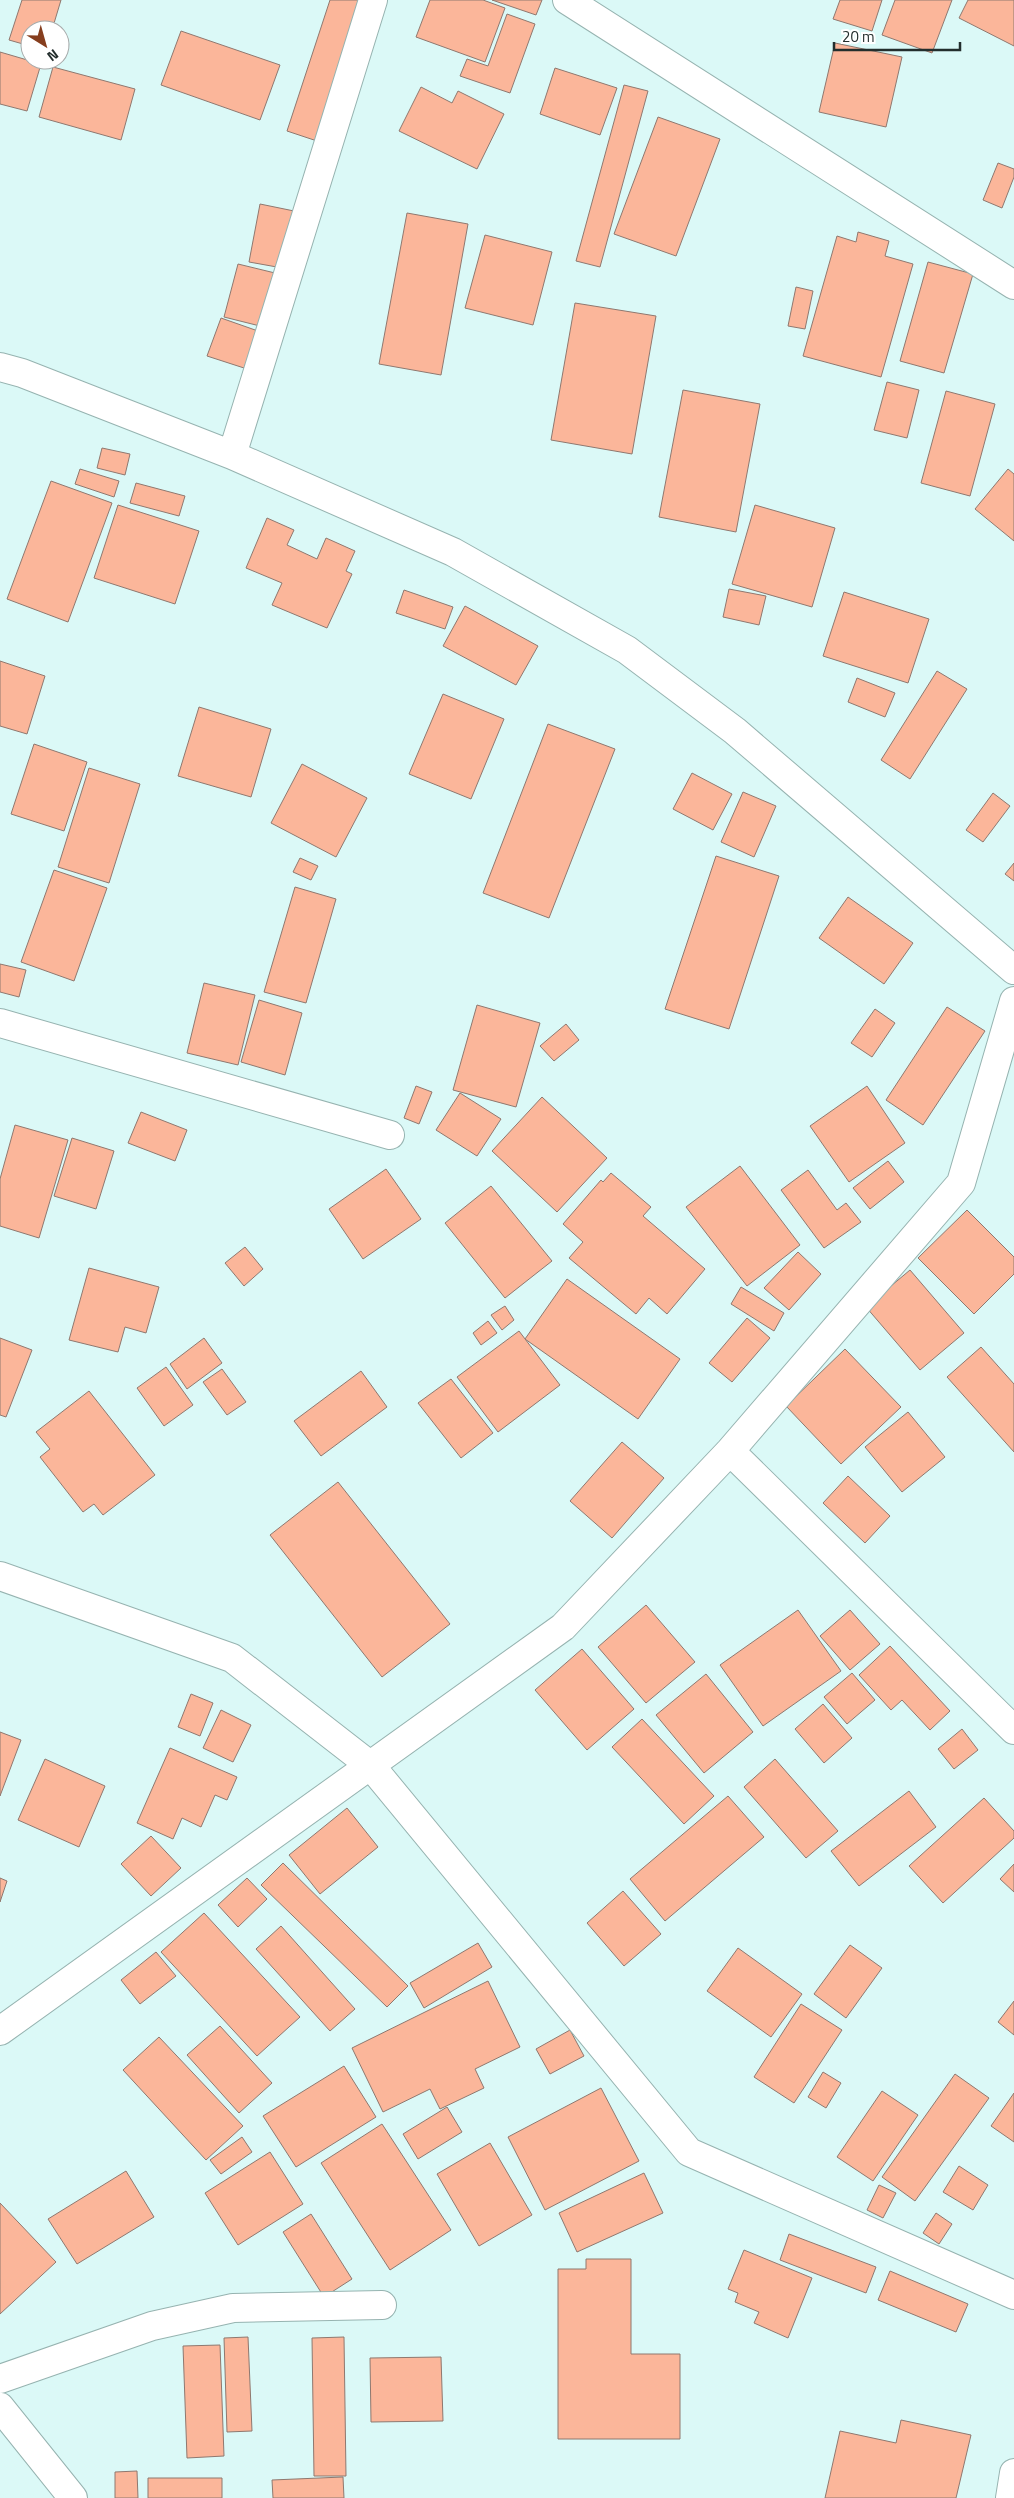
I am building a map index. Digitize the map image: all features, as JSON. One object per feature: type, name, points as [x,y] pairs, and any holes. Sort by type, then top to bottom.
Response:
[{"type":"street","points":[[232,455],[373,0]]},
{"type":"street","points":[[567,0],[1014,285]]},
{"type":"street","points":[[0,367],[22,373],[232,455],[452,552],[628,650],[735,731],[1014,970]]},
{"type":"street","points":[[0,2031],[372,1766],[563,1627],[730,1450],[961,1183],[1014,1001]]},
{"type":"street","points":[[0,1023],[390,1135]]},
{"type":"street","points":[[730,1450],[1014,1730]]},
{"type":"street","points":[[0,1576],[232,1658],[372,1766],[689,2152],[1014,2295]]},
{"type":"street","points":[[0,2379],[152,2326],[233,2308],[382,2305]]},
{"type":"street","points":[[0,2407],[73,2498]]},
{"type":"street","points":[[1010,2498],[1014,2472]]},
{"type":"building","points":[[22,0],[61,0],[55,20],[20,20],[20,43],[9,40]]},
{"type":"building","points":[[330,0],[363,0],[317,141],[287,131]]},
{"type":"building","points":[[430,0],[483,0],[505,8],[485,62],[416,37]]},
{"type":"building","points":[[492,0],[542,0],[536,15]]},
{"type":"building","points":[[840,0],[882,0],[872,31],[833,19]]},
{"type":"building","points":[[895,0],[952,0],[932,53],[882,35]]},
{"type":"building","points":[[968,0],[1014,0],[1014,46],[959,18]]},
{"type":"building","points":[[507,14],[535,24],[510,93],[460,76],[467,59],[488,66]]},
{"type":"building","points":[[181,31],[280,65],[260,120],[161,85]]},
{"type":"building","points":[[835,43],[902,57],[886,127],[819,112]]},
{"type":"building","points":[[0,52],[20,58],[20,70],[39,70],[27,111],[0,104]]},
{"type":"building","points":[[555,68],[617,88],[600,135],[540,114]]},
{"type":"building","points":[[52,70],[64,70],[135,89],[121,140],[39,117]]},
{"type":"building","points":[[624,85],[648,91],[600,267],[576,261]]},
{"type":"building","points":[[421,87],[452,103],[458,91],[504,114],[477,169],[399,131]]},
{"type":"building","points":[[658,117],[720,139],[676,256],[614,234]]},
{"type":"building","points":[[998,163],[1014,169],[1014,177],[1002,208],[983,200]]},
{"type":"building","points":[[260,204],[299,212],[288,269],[249,262]]},
{"type":"building","points":[[407,213],[468,224],[441,375],[379,364]]},
{"type":"building","points":[[858,232],[889,241],[885,256],[913,264],[881,377],[803,356],[837,236],[856,242]]},
{"type":"building","points":[[485,235],[552,252],[533,325],[465,308]]},
{"type":"building","points":[[928,262],[973,274],[944,373],[900,361]]},
{"type":"building","points":[[238,264],[275,273],[260,326],[224,317]]},
{"type":"building","points":[[796,287],[813,291],[805,329],[788,326]]},
{"type":"building","points":[[575,303],[656,316],[632,454],[551,440]]},
{"type":"building","points":[[221,318],[258,331],[244,368],[207,356]]},
{"type":"building","points":[[887,382],[919,390],[907,438],[874,430]]},
{"type":"building","points":[[683,390],[760,404],[736,532],[659,517]]},
{"type":"building","points":[[946,391],[995,404],[970,496],[921,483]]},
{"type":"building","points":[[102,448],[130,454],[125,475],[97,468]]},
{"type":"building","points":[[80,469],[119,481],[114,497],[75,484]]},
{"type":"building","points":[[1008,469],[1014,474],[1014,541],[975,509]]},
{"type":"building","points":[[51,481],[112,503],[68,622],[7,599]]},
{"type":"building","points":[[136,483],[185,496],[179,516],[130,503]]},
{"type":"building","points":[[118,505],[199,531],[175,604],[94,578]]},
{"type":"building","points":[[755,505],[835,528],[812,607],[732,584]]},
{"type":"building","points":[[267,518],[294,530],[287,545],[317,559],[326,538],[355,551],[346,571],[352,574],[327,628],[272,605],[282,583],[246,568]]},
{"type":"building","points":[[729,589],[766,596],[759,625],[723,617]]},
{"type":"building","points":[[404,590],[453,607],[445,629],[396,613]]},
{"type":"building","points":[[844,592],[929,619],[908,683],[823,656]]},
{"type":"building","points":[[465,606],[538,646],[516,685],[443,646]]},
{"type":"building","points":[[0,661],[45,676],[27,734],[0,726]]},
{"type":"building","points":[[937,671],[967,689],[910,779],[881,760]]},
{"type":"building","points":[[857,678],[895,693],[885,717],[848,702]]},
{"type":"building","points":[[443,694],[504,719],[471,799],[409,774]]},
{"type":"building","points":[[199,707],[271,729],[251,797],[178,776]]},
{"type":"building","points":[[548,724],[615,749],[549,918],[483,893]]},
{"type":"building","points":[[34,744],[87,762],[64,831],[11,814]]},
{"type":"building","points":[[302,764],[367,798],[336,857],[271,823]]},
{"type":"building","points":[[89,768],[140,784],[109,883],[58,867]]},
{"type":"building","points":[[692,773],[732,794],[713,830],[673,809]]},
{"type":"building","points":[[743,792],[776,806],[754,857],[721,842]]},
{"type":"building","points":[[993,793],[1010,806],[983,842],[966,830]]},
{"type":"building","points":[[716,856],[779,876],[729,1029],[665,1009]]},
{"type":"building","points":[[300,858],[318,866],[311,880],[293,872]]},
{"type":"building","points":[[1014,863],[1014,881],[1005,874]]},
{"type":"building","points":[[54,870],[107,888],[74,981],[21,962]]},
{"type":"building","points":[[295,887],[336,899],[306,1003],[264,992]]},
{"type":"building","points":[[848,897],[913,943],[884,984],[819,938]]},
{"type":"building","points":[[0,964],[26,970],[19,997],[0,992]]},
{"type":"building","points":[[204,983],[255,995],[238,1065],[187,1053]]},
{"type":"building","points":[[259,1000],[302,1013],[285,1075],[241,1062]]},
{"type":"building","points":[[477,1005],[540,1023],[516,1107],[453,1090]]},
{"type":"building","points":[[947,1007],[985,1031],[923,1125],[886,1100]]},
{"type":"building","points":[[875,1009],[895,1023],[872,1057],[851,1043]]},
{"type":"building","points":[[566,1024],[579,1040],[554,1061],[540,1046]]},
{"type":"building","points":[[416,1086],[432,1092],[419,1124],[404,1118]]},
{"type":"building","points":[[867,1086],[905,1143],[849,1182],[810,1126]]},
{"type":"building","points":[[460,1093],[501,1119],[477,1156],[436,1130]]},
{"type":"building","points":[[542,1097],[607,1158],[557,1212],[492,1151]]},
{"type":"building","points":[[141,1112],[187,1130],[175,1161],[128,1143]]},
{"type":"building","points":[[15,1125],[68,1140],[39,1238],[0,1226],[0,1179]]},
{"type":"building","points":[[72,1138],[114,1151],[96,1209],[54,1196]]},
{"type":"building","points":[[888,1161],[904,1182],[870,1209],[853,1188]]},
{"type":"building","points":[[740,1166],[800,1245],[747,1286],[686,1207]]},
{"type":"building","points":[[386,1169],[421,1219],[363,1259],[329,1209]]},
{"type":"building","points":[[808,1170],[837,1210],[846,1203],[861,1222],[824,1248],[781,1190]]},
{"type":"building","points":[[611,1173],[651,1207],[643,1216],[705,1269],[667,1314],[649,1298],[636,1314],[569,1258],[583,1242],[563,1224],[601,1180],[603,1182]]},
{"type":"building","points":[[491,1186],[552,1261],[505,1298],[445,1223]]},
{"type":"building","points":[[967,1210],[1014,1257],[1014,1274],[974,1314],[918,1258]]},
{"type":"building","points":[[245,1247],[263,1269],[244,1286],[225,1263]]},
{"type":"building","points":[[798,1252],[821,1274],[789,1310],[764,1288]]},
{"type":"building","points":[[89,1268],[159,1287],[146,1333],[125,1327],[118,1352],[69,1340]]},
{"type":"building","points":[[910,1270],[964,1333],[920,1370],[866,1307]]},
{"type":"building","points":[[567,1279],[680,1359],[638,1419],[525,1339]]},
{"type":"building","points":[[741,1287],[784,1313],[774,1331],[731,1304]]},
{"type":"building","points":[[505,1306],[514,1320],[502,1330],[491,1315]]},
{"type":"building","points":[[747,1318],[770,1338],[732,1382],[709,1363]]},
{"type":"building","points":[[488,1321],[497,1333],[481,1345],[473,1333]]},
{"type":"building","points":[[519,1331],[560,1385],[498,1432],[457,1377]]},
{"type":"building","points":[[0,1338],[32,1350],[6,1417],[0,1415]]},
{"type":"building","points":[[204,1338],[222,1363],[187,1389],[170,1364]]},
{"type":"building","points":[[981,1347],[1014,1384],[1014,1452],[947,1377]]},
{"type":"building","points":[[845,1349],[901,1407],[841,1464],[786,1406]]},
{"type":"building","points":[[166,1367],[193,1405],[164,1426],[137,1388]]},
{"type":"building","points":[[222,1369],[246,1402],[227,1415],[203,1382]]},
{"type":"building","points":[[361,1371],[387,1407],[321,1456],[294,1421]]},
{"type":"building","points":[[451,1379],[493,1433],[461,1458],[418,1403]]},
{"type":"building","points":[[89,1391],[155,1475],[103,1515],[94,1504],[83,1512],[40,1457],[50,1449],[36,1432]]},
{"type":"building","points":[[908,1412],[945,1457],[902,1492],[865,1447]]},
{"type":"building","points":[[622,1442],[664,1478],[612,1538],[570,1501]]},
{"type":"building","points":[[848,1476],[890,1516],[865,1543],[823,1503]]},
{"type":"building","points":[[338,1482],[450,1624],[382,1677],[270,1535]]},
{"type":"building","points":[[646,1605],[695,1662],[646,1703],[598,1647]]},
{"type":"building","points":[[798,1610],[841,1671],[763,1726],[720,1665]]},
{"type":"building","points":[[850,1610],[880,1644],[850,1670],[820,1636]]},
{"type":"building","points":[[890,1646],[950,1711],[930,1730],[902,1700],[891,1710],[859,1675]]},
{"type":"building","points":[[582,1649],[634,1709],[587,1750],[535,1690]]},
{"type":"building","points":[[852,1673],[875,1700],[847,1724],[824,1697]]},
{"type":"building","points":[[706,1674],[753,1732],[704,1773],[656,1715]]},
{"type":"building","points":[[191,1694],[213,1703],[200,1736],[178,1727]]},
{"type":"building","points":[[823,1704],[852,1738],[824,1763],[795,1729]]},
{"type":"building","points":[[221,1710],[251,1725],[233,1762],[203,1748]]},
{"type":"building","points":[[642,1719],[714,1796],[684,1824],[612,1747]]},
{"type":"building","points":[[962,1729],[978,1750],[954,1769],[938,1749]]},
{"type":"building","points":[[0,1732],[21,1740],[0,1796]]},
{"type":"building","points":[[170,1748],[237,1777],[227,1800],[215,1795],[201,1827],[182,1818],[173,1839],[137,1823]]},
{"type":"building","points":[[45,1759],[105,1786],[79,1847],[18,1820]]},
{"type":"building","points":[[775,1759],[838,1831],[806,1858],[744,1787]]},
{"type":"building","points":[[909,1791],[936,1827],[859,1886],[831,1851]]},
{"type":"building","points":[[728,1796],[764,1837],[665,1921],[630,1879]]},
{"type":"building","points":[[984,1798],[1014,1831],[1014,1838],[943,1903],[909,1866]]},
{"type":"building","points":[[347,1808],[378,1847],[320,1894],[289,1855]]},
{"type":"building","points":[[151,1836],[181,1868],[151,1896],[121,1864]]},
{"type":"building","points":[[283,1863],[408,1986],[387,2007],[261,1885]]},
{"type":"building","points":[[1014,1864],[1014,1892],[1000,1879]]},
{"type":"building","points":[[0,1878],[7,1881],[0,1902]]},
{"type":"building","points":[[247,1878],[267,1899],[238,1927],[218,1905]]},
{"type":"building","points":[[623,1891],[661,1934],[624,1966],[587,1923]]},
{"type":"building","points":[[204,1913],[300,2017],[257,2056],[161,1952]]},
{"type":"building","points":[[281,1926],[355,2009],[330,2031],[256,1949]]},
{"type":"building","points":[[478,1943],[492,1967],[424,2008],[410,1983]]},
{"type":"building","points":[[850,1945],[882,1968],[846,2018],[814,1994]]},
{"type":"building","points":[[738,1948],[802,1994],[771,2037],[707,1991]]},
{"type":"building","points":[[156,1952],[176,1976],[140,2004],[121,1980]]},
{"type":"building","points":[[488,1981],[520,2047],[475,2069],[484,2088],[440,2109],[430,2089],[383,2112],[352,2048]]},
{"type":"building","points":[[1014,2001],[1014,2035],[998,2022]]},
{"type":"building","points":[[801,2004],[842,2030],[794,2103],[754,2077]]},
{"type":"building","points":[[220,2026],[272,2083],[239,2113],[187,2055]]},
{"type":"building","points":[[570,2030],[584,2056],[550,2074],[536,2049]]},
{"type":"building","points":[[159,2037],[243,2126],[206,2160],[123,2070]]},
{"type":"building","points":[[344,2066],[376,2117],[296,2167],[263,2116]]},
{"type":"building","points":[[823,2072],[841,2083],[826,2108],[808,2097]]},
{"type":"building","points":[[955,2074],[989,2098],[915,2201],[882,2177]]},
{"type":"building","points":[[601,2088],[639,2161],[545,2210],[508,2137]]},
{"type":"building","points":[[882,2091],[918,2115],[873,2181],[837,2157]]},
{"type":"building","points":[[1014,2093],[1014,2142],[991,2126]]},
{"type":"building","points":[[447,2107],[462,2132],[418,2159],[403,2134]]},
{"type":"building","points":[[382,2124],[451,2230],[390,2270],[321,2163]]},
{"type":"building","points":[[242,2137],[252,2152],[221,2174],[210,2160]]},
{"type":"building","points":[[490,2143],[532,2215],[479,2246],[437,2174]]},
{"type":"building","points":[[270,2152],[303,2204],[238,2245],[205,2193]]},
{"type":"building","points":[[959,2166],[988,2185],[973,2210],[943,2192]]},
{"type":"building","points":[[126,2171],[154,2217],[77,2264],[48,2219]]},
{"type":"building","points":[[644,2173],[663,2213],[577,2252],[559,2213]]},
{"type":"building","points":[[879,2185],[896,2193],[883,2218],[867,2210]]},
{"type":"building","points":[[0,2203],[56,2262],[0,2314]]},
{"type":"building","points":[[936,2213],[952,2224],[939,2244],[923,2233]]},
{"type":"building","points":[[311,2214],[352,2279],[324,2297],[283,2232]]},
{"type":"building","points":[[789,2234],[876,2267],[866,2293],[780,2260]]},
{"type":"building","points":[[744,2250],[812,2278],[788,2338],[754,2323],[759,2312],[735,2302],[738,2293],[728,2289]]},
{"type":"building","points":[[586,2259],[631,2259],[631,2354],[680,2354],[680,2439],[558,2439],[558,2269],[586,2269]]},
{"type":"building","points":[[890,2271],[968,2304],[956,2332],[878,2300]]},
{"type":"building","points":[[248,2337],[252,2431],[227,2432],[224,2338]]},
{"type":"building","points":[[344,2337],[346,2476],[314,2476],[312,2338]]},
{"type":"building","points":[[220,2345],[224,2456],[187,2458],[183,2346]]},
{"type":"building","points":[[441,2357],[443,2421],[371,2422],[370,2358]]},
{"type":"building","points":[[901,2420],[971,2435],[956,2498],[825,2498],[840,2431],[896,2443]]},
{"type":"building","points":[[137,2471],[138,2498],[115,2498],[115,2472]]},
{"type":"building","points":[[343,2477],[344,2498],[273,2498],[272,2480]]},
{"type":"building","points":[[148,2478],[222,2478],[222,2498],[148,2498]]}]
